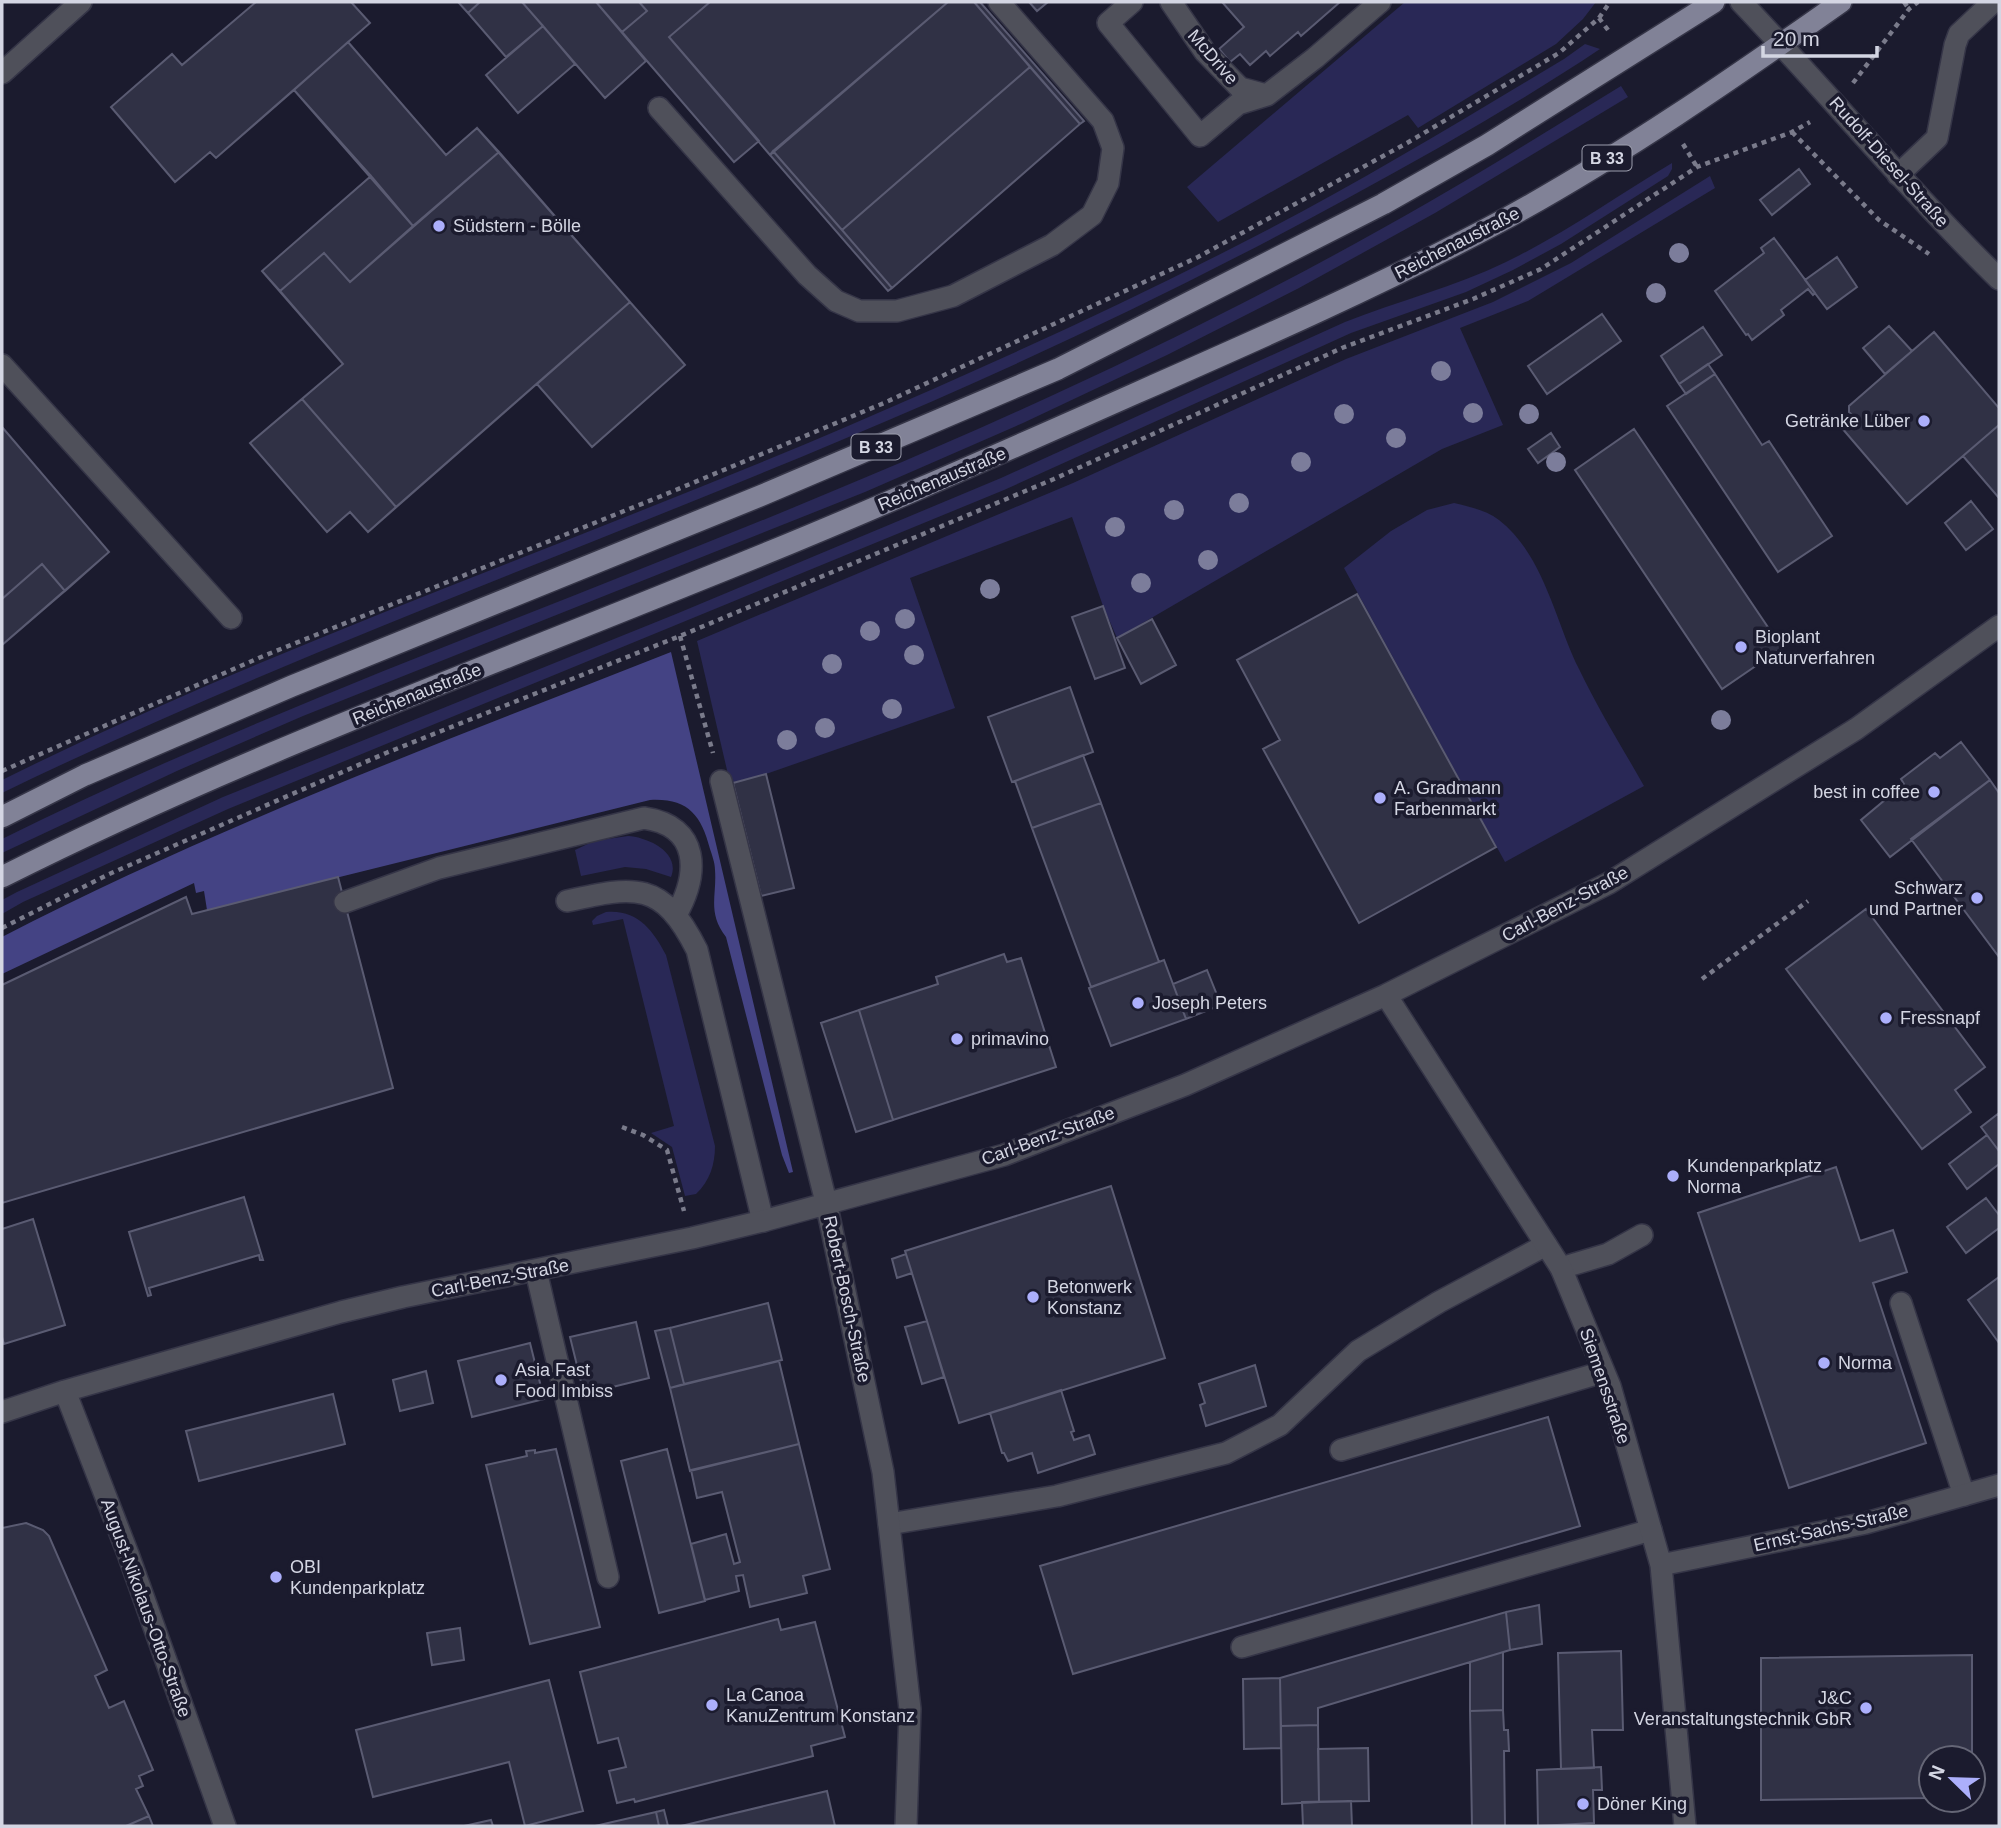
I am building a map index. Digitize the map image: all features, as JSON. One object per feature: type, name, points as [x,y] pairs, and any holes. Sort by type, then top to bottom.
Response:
[{"type":"main road","name":"B 33","points":[[2,817],[85,775],[292,685],[760,496],[1058,369],[1383,204],[1487,145],[1714,2]]},
{"type":"main road","name":"Reichenaustraße","points":[[2,877],[79,838],[176,795],[415,694],[923,488],[1283,328],[1427,260],[1507,218],[1668,120],[1840,2]]},
{"type":"street","points":[[2,73],[81,2]]},
{"type":"street","points":[[659,108],[807,275],[836,301],[859,311],[897,311],[953,296],[1052,245],[1092,215],[1108,183],[1113,148],[1103,121],[999,2]]},
{"type":"street","points":[[1132,2],[1108,23],[1200,136],[1238,104],[1267,95],[1380,2]]},
{"type":"street","name":"McDrive","points":[[1171,2],[1205,52],[1240,88],[1267,95]]},
{"type":"street","name":"Rudolf-Diesel-Straße","points":[[1741,2],[1898,176],[1999,279]]},
{"type":"street","points":[[1898,176],[1937,138],[1959,34],[1993,2]]},
{"type":"street","points":[[2,365],[231,618]]},
{"type":"street","name":"Carl-Benz-Straße","points":[[2,1412],[65,1391],[378,1303],[692,1238],[1004,1155],[1185,1085],[1386,995],[1609,883],[1856,729],[1999,626]]},
{"type":"street","name":"Robert-Bosch-Straße","points":[[721,781],[826,1202],[883,1472],[911,1709],[906,1826]]},
{"type":"street","points":[[345,902],[439,868],[644,818],[676,828],[685,839],[691,861],[688,894],[676,915]]},
{"type":"street","points":[[567,901],[625,890],[638,891],[662,902],[676,915],[697,950],[763,1221]]},
{"type":"street","name":"Siemensstraße","points":[[1386,995],[1561,1268],[1609,1386],[1661,1565],[1685,1826]]},
{"type":"street","points":[[1561,1268],[1608,1254],[1642,1235]]},
{"type":"street","points":[[889,1524],[1057,1496],[1226,1453],[1280,1425],[1358,1351],[1439,1302],[1546,1245]]},
{"type":"street","points":[[536,1271],[608,1577]]},
{"type":"street","points":[[1900,1303],[1964,1495]]},
{"type":"street","points":[[1341,1450],[1603,1372]]},
{"type":"street","name":"August-Nikolaus-Otto-Straße","points":[[65,1391],[128,1554],[225,1826]]},
{"type":"street","name":"Ernst-Sachs-Straße","points":[[1661,1565],[1866,1524],[1999,1485]]},
{"type":"street","points":[[1242,1647],[1651,1530]]},
{"type":"path","points":[[2,771],[261,657],[659,498],[884,403],[1198,257],[1396,149],[1559,53],[1599,18],[1610,2]]},
{"type":"path","points":[[1904,2],[1909,9]]},
{"type":"path","points":[[2,928],[107,874],[386,753],[680,636],[1054,479],[1342,348],[1473,299],[1541,269],[1697,167],[1792,131],[1818,118],[1861,75],[1909,9],[1918,2]]},
{"type":"path","points":[[1599,18],[1627,57]]},
{"type":"path","points":[[1668,120],[1697,167]]},
{"type":"path","points":[[1792,131],[1879,220],[1936,259]]},
{"type":"path","points":[[680,636],[721,781]]},
{"type":"path","points":[[1702,979],[1808,901]]},
{"type":"path","points":[[622,1127],[643,1135],[667,1150],[692,1238]]},
{"type":"shaded area","points":[[1405,2],[1596,2],[1583,19],[1556,44],[1418,128],[1408,115],[1218,222],[1187,187]]},
{"type":"shaded area","points":[[1585,44],[1600,49],[1476,126],[1287,231],[1099,325],[844,439],[210,698],[2,793],[2,780],[210,684],[848,426],[1095,316],[1281,223],[1484,107]]},
{"type":"shaded area","points":[[1621,86],[1628,97],[1435,213],[1299,288],[1167,355],[1023,423],[865,492],[303,716],[179,770],[2,853],[2,839],[214,742],[430,652],[756,523],[1080,383],[1221,314],[1360,241],[1477,174]]},
{"type":"shaded area","points":[[1672,163],[1668,176],[1561,244],[1466,292],[1351,333],[1004,490],[228,809],[2,914],[2,900],[17,892],[223,797],[676,614],[1001,478],[1345,322],[1486,271],[1549,239]]},
{"type":"shaded area","points":[[1710,176],[1715,188],[1528,301],[1460,328],[1503,425],[1442,449],[1117,638],[1072,517],[910,578],[955,708],[766,774],[730,783],[697,641],[1073,483],[1346,359],[1493,302],[1571,263]]},
{"type":"shaded area","points":[[1454,503],[1478,509],[1499,520],[1527,551],[1547,590],[1586,684],[1644,786],[1505,862],[1344,568],[1391,531],[1427,510]]},
{"type":"shaded area","points":[[671,652],[793,1172],[789,1173],[782,1155],[726,937],[717,920],[714,904],[715,867],[706,837],[691,811],[674,802],[650,800],[207,910],[204,891],[196,893],[194,883],[2,974],[2,937],[83,897],[165,858],[332,786]]},
{"type":"shaded area","points":[[628,836],[644,839],[667,853],[673,868],[671,877],[646,869],[625,867],[581,876],[575,850],[594,841]]},
{"type":"shaded area","points":[[606,912],[627,914],[643,923],[656,937],[666,955],[715,1146],[711,1172],[696,1194],[685,1196],[672,1147],[651,1133],[674,1126],[623,919],[593,925],[592,921],[597,916]]},
{"type":"building","points":[[256,2],[351,2],[370,23],[216,158],[210,152],[175,182],[111,107],[172,54],[182,65]]},
{"type":"building","name":"Südstern - Bölle","points":[[256,2],[351,2],[370,23],[348,42],[446,155],[477,128],[630,302],[368,532],[350,512],[327,532],[250,443],[343,364],[262,271],[371,176],[294,90],[216,158],[210,152],[175,182],[111,107],[172,54],[182,65]]},
{"type":"building","points":[[458,2],[480,2],[468,13]]},
{"type":"building","points":[[480,2],[522,2],[543,26],[506,57],[468,13]]},
{"type":"building","points":[[522,2],[596,2],[646,61],[605,98]]},
{"type":"building","points":[[596,2],[639,2],[647,11],[622,32]]},
{"type":"building","points":[[639,2],[710,2],[669,37],[759,141],[734,162],[622,32],[647,11]]},
{"type":"building","points":[[710,2],[948,2],[770,155],[669,37]]},
{"type":"building","points":[[948,2],[974,2],[1030,67],[842,230],[773,151]]},
{"type":"building","points":[[974,2],[980,2],[1084,121],[1080,124]]},
{"type":"building","points":[[1029,2],[1048,2],[1037,11]]},
{"type":"building","points":[[1222,2],[1340,2],[1301,36],[1298,32],[1270,56],[1266,51],[1250,65],[1240,54],[1230,62],[1219,49],[1244,27]]},
{"type":"building","points":[[543,26],[575,64],[518,113],[486,75]]},
{"type":"building","points":[[348,42],[446,155],[477,128],[499,152],[413,226],[294,90]]},
{"type":"building","points":[[1030,67],[1080,124],[892,288],[842,230]]},
{"type":"building","points":[[773,151],[892,288],[888,291],[770,155]]},
{"type":"building","points":[[499,152],[630,302],[396,507],[302,399],[343,364],[280,291],[324,253],[350,282]]},
{"type":"building","points":[[1799,169],[1810,184],[1772,215],[1760,200]]},
{"type":"building","points":[[371,176],[413,226],[350,282],[324,253],[280,291],[262,271]]},
{"type":"building","points":[[1774,238],[1815,293],[1813,295],[1808,289],[1781,310],[1784,315],[1752,340],[1715,291],[1764,253],[1761,248]]},
{"type":"building","points":[[1837,257],[1857,287],[1827,309],[1805,280]]},
{"type":"building","points":[[630,302],[685,365],[592,447],[537,384]]},
{"type":"building","points":[[1602,314],[1621,341],[1547,394],[1528,366]]},
{"type":"building","points":[[1889,326],[1912,351],[1885,374],[1863,348]]},
{"type":"building","points":[[1703,327],[1722,355],[1679,384],[1661,356]]},
{"type":"building","name":"Getränke Lüber","points":[[1934,332],[1999,408],[1999,425],[1907,504],[1841,427],[1853,416],[1849,412],[1849,406]]},
{"type":"building","points":[[1708,364],[1715,374],[1686,394],[1679,384]]},
{"type":"building","points":[[1715,374],[1762,445],[1769,441],[1832,536],[1778,572],[1667,406]]},
{"type":"building","points":[[302,399],[396,507],[368,532],[350,512],[327,532],[250,443]]},
{"type":"building","points":[[1999,425],[1999,498],[1963,456]]},
{"type":"building","points":[[2,427],[109,552],[65,591],[42,564],[2,599]]},
{"type":"building","points":[[2,427],[109,552],[2,645]]},
{"type":"building","points":[[1634,429],[1782,648],[1722,689],[1575,470]]},
{"type":"building","points":[[1551,433],[1560,447],[1538,463],[1528,449]]},
{"type":"building","points":[[1971,501],[1993,529],[1966,550],[1945,523]]},
{"type":"building","points":[[42,564],[65,591],[2,645],[2,599]]},
{"type":"building","name":"A. Gradmann Farbenmarkt","points":[[1357,594],[1496,847],[1359,923],[1263,749],[1280,740],[1237,660]]},
{"type":"building","points":[[1103,606],[1125,668],[1095,679],[1072,617]]},
{"type":"building","points":[[1152,619],[1176,665],[1141,684],[1117,638]]},
{"type":"building","points":[[1070,687],[1093,752],[1012,782],[988,717]]},
{"type":"building","name":"best in coffee","points":[[1961,742],[1990,780],[1890,857],[1861,820],[1904,784],[1901,779],[1935,753],[1940,758]]},
{"type":"building","points":[[1083,755],[1101,803],[1032,828],[1015,781]]},
{"type":"building","points":[[766,774],[794,888],[761,896],[733,783]]},
{"type":"building","name":"Schwarz und Partner","points":[[1990,780],[1999,793],[1999,957],[1911,839]]},
{"type":"building","points":[[1101,803],[1159,962],[1091,987],[1032,828]]},
{"type":"building","points":[[338,877],[393,1088],[2,1203],[2,985],[186,897],[192,914]]},
{"type":"building","name":"Fressnapf","points":[[1866,909],[1985,1067],[1955,1090],[1971,1112],[1922,1149],[1786,969]]},
{"type":"building","name":"primavino","points":[[1004,954],[1007,962],[1021,958],[1056,1067],[893,1120],[859,1010],[938,984],[936,977]]},
{"type":"building","name":"Joseph Peters","points":[[1164,960],[1186,1019],[1111,1046],[1089,988]]},
{"type":"building","points":[[1207,970],[1221,1005],[1186,1019],[1173,984]]},
{"type":"building","points":[[859,1010],[893,1120],[856,1132],[821,1023]]},
{"type":"building","points":[[1999,1113],[1999,1151],[1981,1127]]},
{"type":"building","points":[[1987,1135],[1999,1151],[1999,1164],[1967,1189],[1949,1164]]},
{"type":"building","name":"Norma","points":[[1836,1167],[1860,1241],[1893,1230],[1907,1272],[1873,1283],[1926,1443],[1789,1488],[1698,1213]]},
{"type":"building","name":"Betonwerk Konstanz","points":[[1111,1186],[1165,1358],[959,1423],[905,1251]]},
{"type":"building","points":[[244,1197],[263,1260],[260,1260],[259,1255],[149,1288],[151,1295],[148,1296],[129,1232]]},
{"type":"building","points":[[1986,1198],[1999,1215],[1999,1228],[1966,1253],[1947,1227]]},
{"type":"building","points":[[33,1219],[65,1325],[4,1344],[2,1229]]},
{"type":"building","points":[[906,1254],[912,1273],[897,1278],[892,1259]]},
{"type":"building","points":[[1999,1277],[1999,1343],[1968,1300]]},
{"type":"building","points":[[768,1303],[782,1360],[684,1384],[670,1328]]},
{"type":"building","points":[[927,1321],[944,1377],[922,1384],[905,1327]]},
{"type":"building","points":[[636,1322],[649,1378],[584,1394],[570,1337]]},
{"type":"building","points":[[670,1328],[684,1384],[670,1388],[655,1331]]},
{"type":"building","name":"Asia Fast Food Imbiss","points":[[530,1343],[544,1399],[472,1417],[458,1361]]},
{"type":"building","points":[[779,1361],[799,1444],[690,1471],[670,1388]]},
{"type":"building","points":[[1255,1365],[1266,1406],[1206,1426],[1200,1405],[1205,1403],[1199,1384]]},
{"type":"building","points":[[426,1371],[433,1403],[400,1411],[393,1380]]},
{"type":"building","points":[[1061,1390],[1074,1431],[1071,1432],[1074,1440],[1089,1435],[1095,1454],[1038,1473],[1032,1453],[1008,1461],[1002,1453],[990,1413]]},
{"type":"building","points":[[333,1394],[345,1444],[199,1481],[186,1431]]},
{"type":"building","points":[[1548,1417],[1580,1526],[1073,1674],[1040,1566]]},
{"type":"building","points":[[799,1444],[830,1569],[803,1576],[807,1593],[750,1607],[743,1575],[736,1576],[739,1591],[705,1600],[691,1544],[726,1534],[734,1564],[740,1562],[722,1492],[697,1498],[691,1470]]},
{"type":"building","points":[[556,1449],[600,1627],[530,1644],[486,1465],[527,1456],[526,1451],[535,1450],[535,1453]]},
{"type":"building","points":[[667,1449],[705,1601],[659,1613],[621,1461]]},
{"type":"building","points":[[26,1523],[43,1530],[49,1536],[107,1670],[95,1676],[109,1708],[124,1701],[153,1770],[139,1776],[143,1786],[136,1789],[149,1816],[126,1826],[2,1826],[2,1528]]},
{"type":"building","points":[[1539,1605],[1542,1644],[1510,1650],[1506,1612]]},
{"type":"building","points":[[1506,1612],[1510,1650],[1318,1708],[1318,1725],[1281,1726],[1280,1678]]},
{"type":"building","name":"La Canoa KanuZentrum Konstanz","points":[[778,1619],[781,1630],[815,1622],[845,1737],[811,1746],[813,1756],[635,1802],[634,1799],[617,1803],[609,1771],[626,1767],[618,1738],[598,1743],[580,1672]]},
{"type":"building","points":[[460,1628],[464,1660],[432,1665],[427,1633]]},
{"type":"building","points":[[1621,1651],[1623,1730],[1592,1730],[1594,1768],[1561,1769],[1558,1653]]},
{"type":"building","points":[[1503,1652],[1503,1710],[1470,1711],[1470,1662]]},
{"type":"building","name":"J&C Veranstaltungstechnik GbR","points":[[1972,1655],[1972,1744],[1917,1744],[1917,1798],[1761,1800],[1761,1658]]},
{"type":"building","points":[[1280,1678],[1281,1748],[1244,1749],[1243,1679]]},
{"type":"building","points":[[549,1680],[583,1811],[525,1826],[509,1762],[373,1797],[356,1730]]},
{"type":"building","points":[[1503,1710],[1509,1751],[1504,1751],[1505,1826],[1472,1826],[1470,1711]]},
{"type":"building","points":[[1318,1725],[1319,1802],[1282,1804],[1281,1726]]},
{"type":"building","points":[[1368,1748],[1369,1801],[1319,1802],[1318,1749]]},
{"type":"building","points":[[1601,1767],[1602,1790],[1593,1790],[1594,1823],[1538,1826],[1537,1770]]},
{"type":"building","points":[[827,1791],[835,1826],[681,1826]]},
{"type":"building","points":[[1351,1801],[1352,1826],[1303,1826],[1302,1802]]},
{"type":"building","points":[[664,1810],[668,1826],[659,1826],[656,1812]]},
{"type":"building","points":[[656,1812],[659,1826],[595,1826]]},
{"type":"building","points":[[149,1816],[153,1826],[126,1826]]},
{"type":"building","points":[[491,1820],[493,1826],[464,1826]]},
{"type":"place","name":"Südstern - Bölle","points":[[439,226]]},
{"type":"place","name":"Getränke Lüber","points":[[1924,421]]},
{"type":"place","name":"Bioplant Naturverfahren","points":[[1741,647]]},
{"type":"place","name":"best in coffee","points":[[1934,792]]},
{"type":"place","name":"A. Gradmann Farbenmarkt","points":[[1380,798]]},
{"type":"place","name":"Schwarz und Partner","points":[[1977,898]]},
{"type":"place","name":"Joseph Peters","points":[[1138,1003]]},
{"type":"place","name":"Fressnapf","points":[[1886,1018]]},
{"type":"place","name":"primavino","points":[[957,1039]]},
{"type":"place","name":"Kundenparkplatz Norma","points":[[1673,1176]]},
{"type":"place","name":"Betonwerk Konstanz","points":[[1033,1297]]},
{"type":"place","name":"Norma","points":[[1824,1363]]},
{"type":"place","name":"Asia Fast Food Imbiss","points":[[501,1380]]},
{"type":"place","name":"OBI Kundenparkplatz","points":[[276,1577]]},
{"type":"place","name":"La Canoa KanuZentrum Konstanz","points":[[712,1705]]},
{"type":"place","name":"J&C Veranstaltungstechnik GbR","points":[[1866,1708]]},
{"type":"place","name":"Döner King","points":[[1583,1804]]}]
